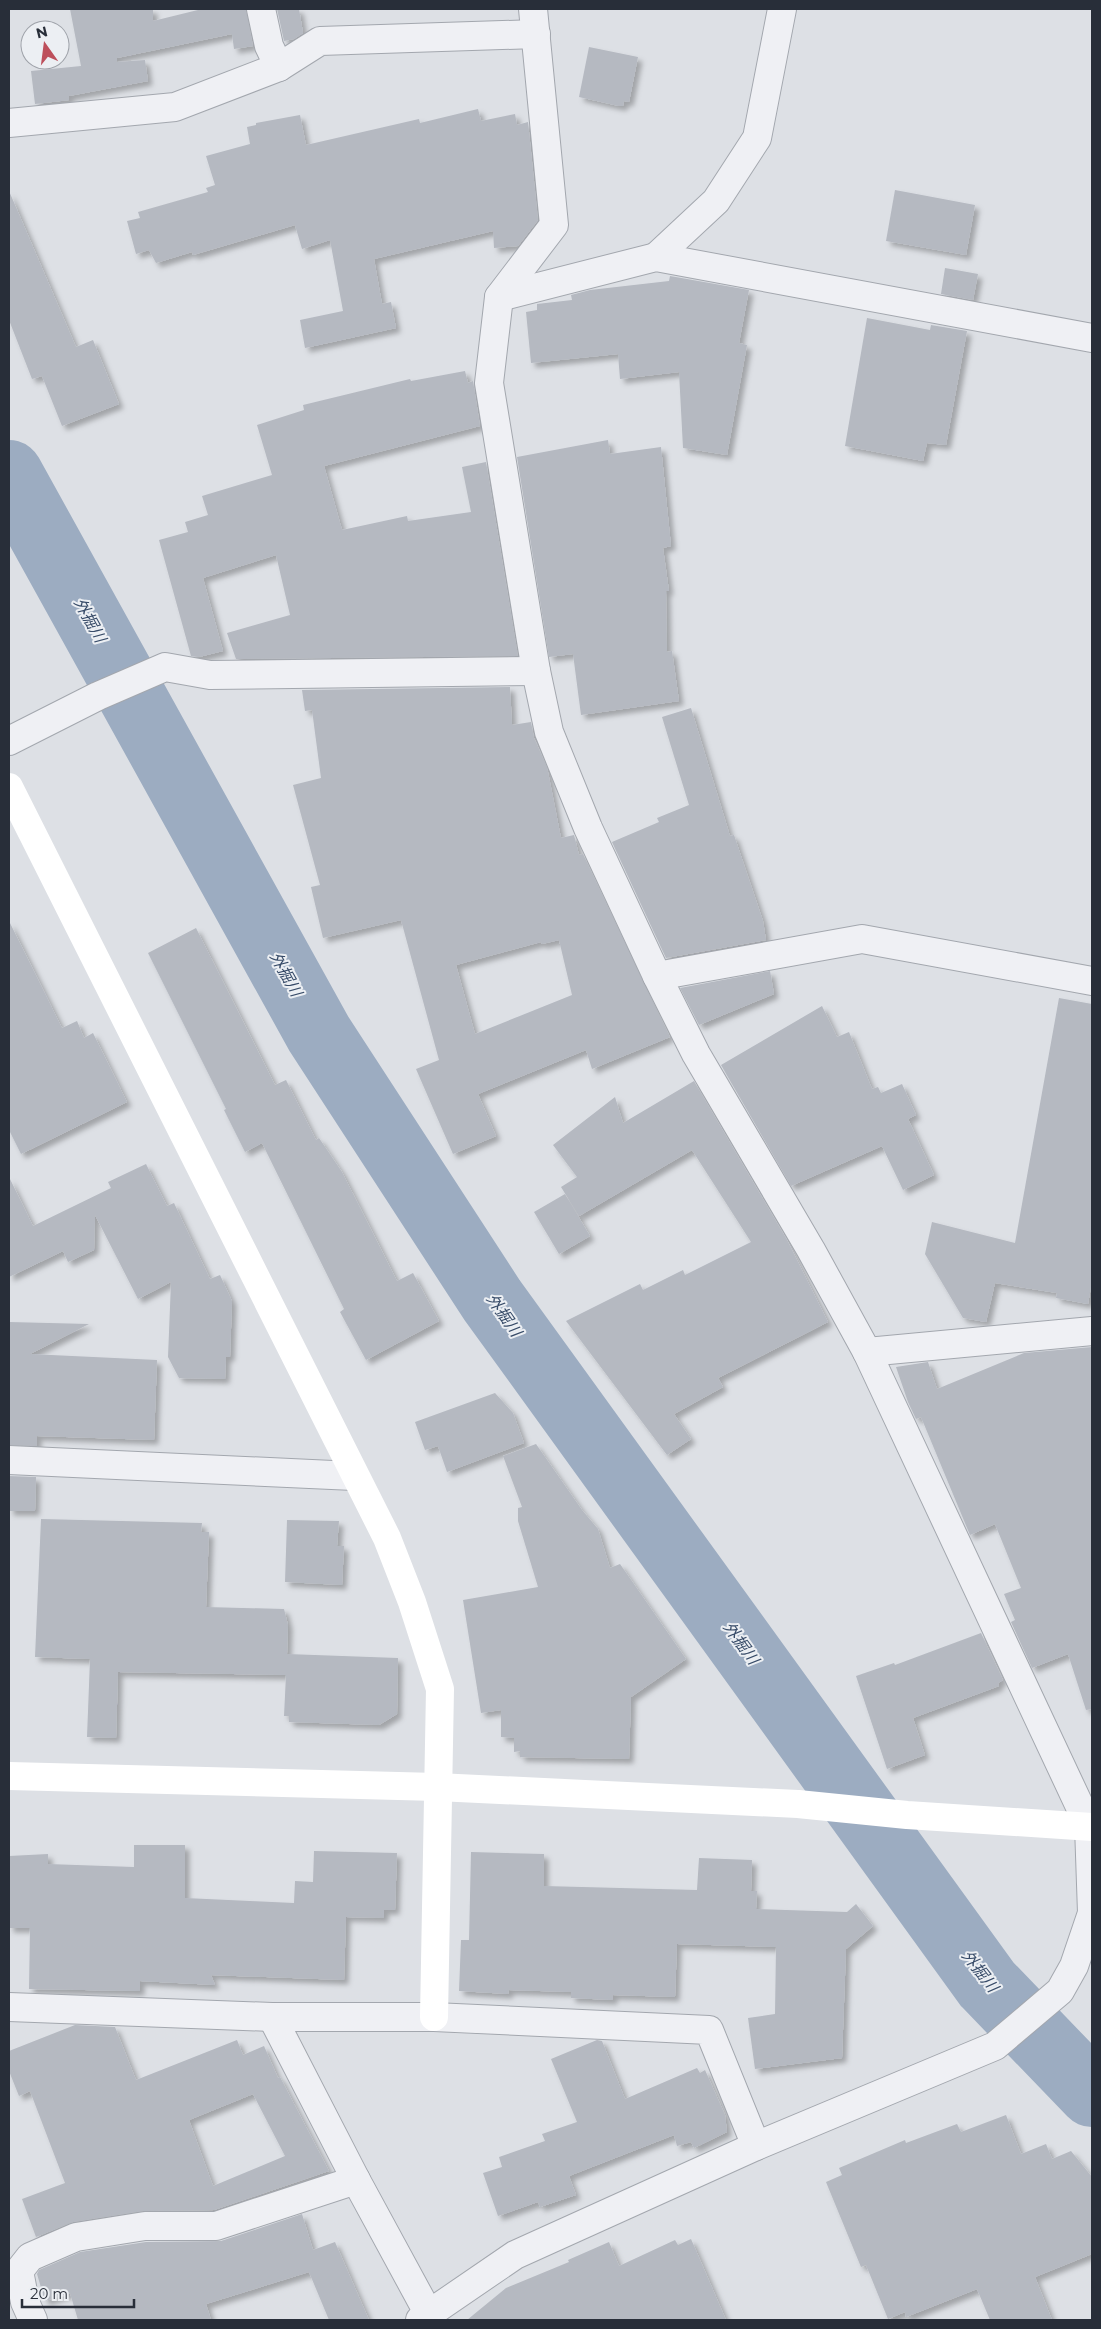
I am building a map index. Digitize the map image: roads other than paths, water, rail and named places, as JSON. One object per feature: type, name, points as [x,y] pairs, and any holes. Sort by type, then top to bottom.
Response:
[{"type":"street","points":[[261,9],[269,46],[279,67]]},
{"type":"street","points":[[656,257],[716,200],[757,138],[782,9]]},
{"type":"street","points":[[9,123],[175,107],[279,67],[320,41],[535,21],[554,225],[499,297],[489,383],[536,672],[550,732],[581,811],[657,976],[696,1054],[811,1250],[867,1352],[1091,1827],[1092,1914],[1074,1966],[1060,1991],[995,2046],[756,2146],[515,2255],[427,2318],[272,2018]]},
{"type":"street","points":[[499,297],[656,257],[1092,338]]},
{"type":"street","points":[[9,741],[98,696],[165,667],[210,675],[536,672]]},
{"type":"street","points":[[9,787],[354,1476],[387,1538],[412,1602],[440,1689],[434,2017]]},
{"type":"street","points":[[657,976],[862,939],[1092,981]]},
{"type":"street","points":[[867,1352],[1092,1331]]},
{"type":"street","points":[[9,1460],[354,1476]]},
{"type":"street","points":[[9,1776],[437,1787],[798,1804],[907,1815],[1091,1827]]},
{"type":"street","points":[[9,2008],[272,2018],[434,2017],[709,2030],[756,2146]]},
{"type":"street","points":[[33,2320],[25,2302],[19,2270],[30,2257],[76,2237],[136,2228],[216,2226],[356,2180]]},
{"type":"waterway","name":"外掘川","points":[[9,474],[319,1034],[492,1300],[987,1984],[1092,2093]]}]
